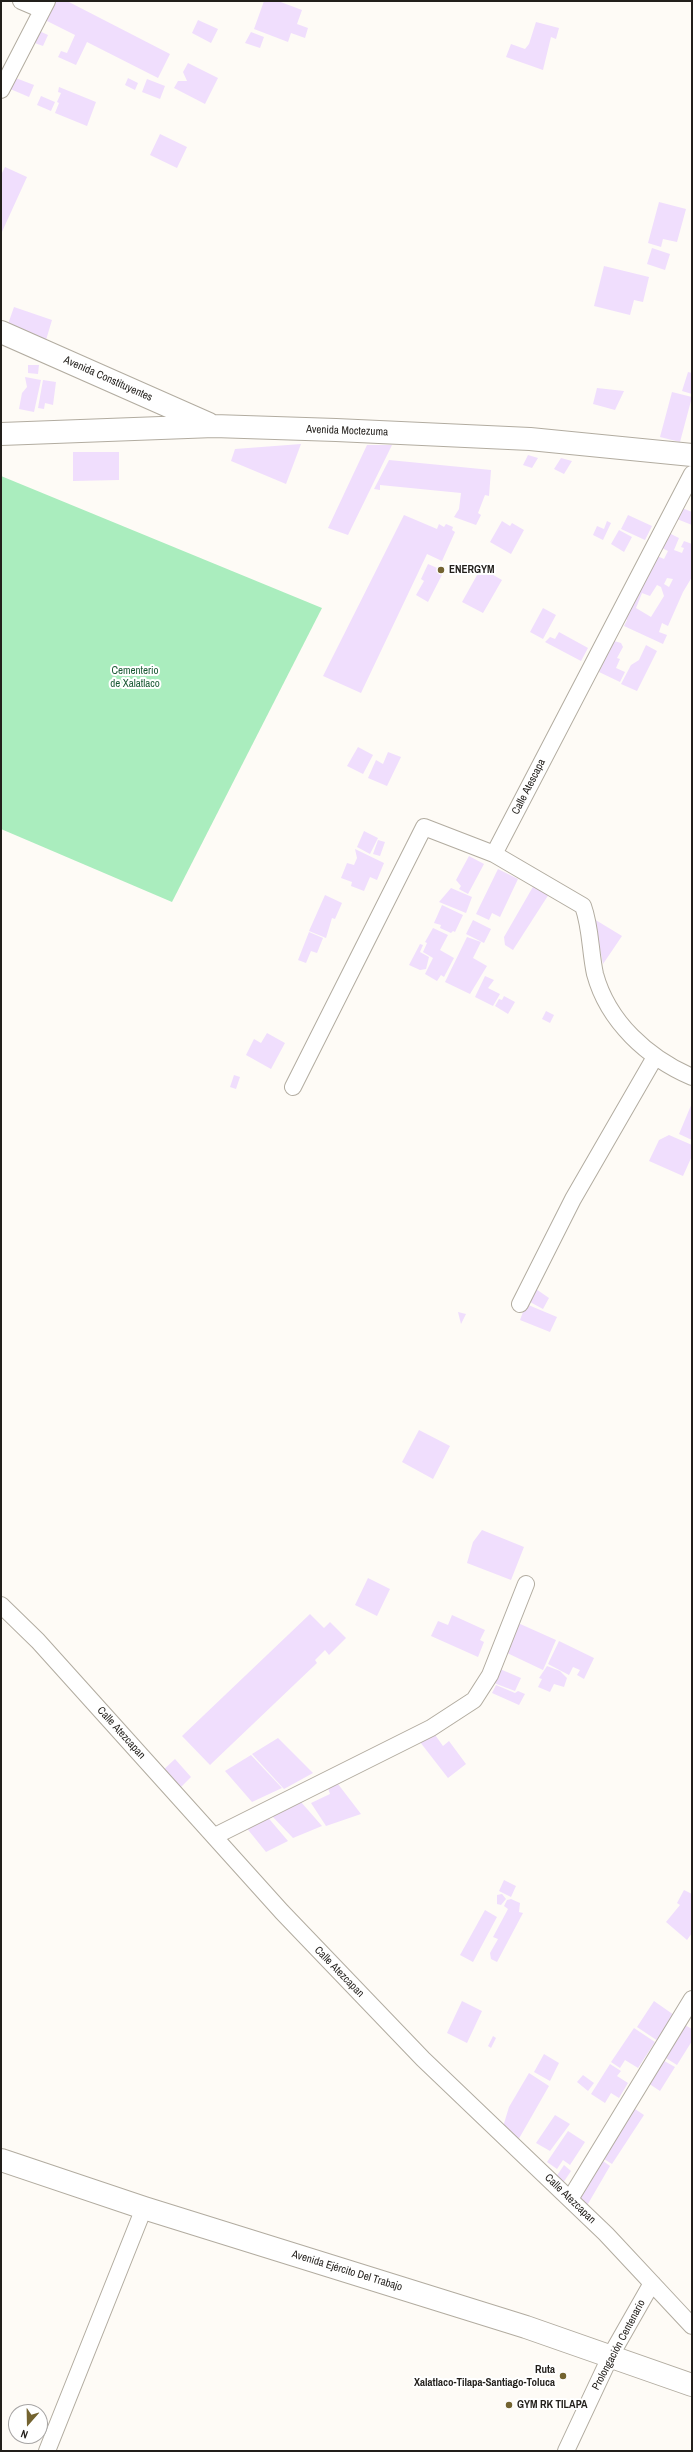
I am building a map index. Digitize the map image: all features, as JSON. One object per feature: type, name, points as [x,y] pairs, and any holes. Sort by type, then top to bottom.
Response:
[{"type":"main road","name":"Avenida Constituyentes","points":[[1,332],[214,426]]},
{"type":"main road","name":"Avenida Moctezuma","points":[[1,434],[214,426],[530,439],[692,455]]},
{"type":"main road","name":"Avenida Ejército Del Trabajo","points":[[1,2160],[144,2208],[612,2355],[692,2385]]},
{"type":"street","points":[[1,90],[44,6],[20,1]]},
{"type":"street","name":"Calle Atescapa","points":[[494,854],[692,474]]},
{"type":"street","points":[[293,1087],[424,827],[494,854],[583,906],[588,922],[595,974],[605,1003],[624,1028],[655,1057],[692,1077]]},
{"type":"street","points":[[520,1304],[573,1200],[655,1057]]},
{"type":"street","points":[[215,1836],[431,1728],[474,1700],[490,1675],[526,1584]]},
{"type":"street","name":"Calle Atezcapan","points":[[1,1604],[38,1640],[282,1912],[423,2059],[606,2234],[692,2326]]},
{"type":"street","points":[[570,2199],[692,1999]]},
{"type":"street","points":[[47,2451],[144,2208]]},
{"type":"street","name":"Prolongación Centenario","points":[[566,2451],[612,2355],[652,2284]]},
{"type":"green space","name":"Cementerio de Xalatlaco","points":[[1,476],[322,608],[172,902],[1,829]]},
{"type":"building","points":[[50,1],[67,1],[170,54],[158,78],[87,42],[76,65],[58,57],[61,51],[67,53],[75,35],[41,18]]},
{"type":"building","points":[[264,1],[278,1],[302,10],[297,24],[308,28],[305,38],[291,33],[288,42],[254,29]]},
{"type":"building","points":[[198,20],[218,29],[211,43],[192,33]]},
{"type":"building","points":[[536,22],[559,28],[556,39],[551,37],[543,70],[506,57],[511,44],[525,49],[529,44]]},
{"type":"building","points":[[37,30],[48,35],[43,46],[32,42]]},
{"type":"building","points":[[251,32],[264,37],[260,48],[245,43]]},
{"type":"building","points":[[188,63],[218,78],[205,104],[174,88],[178,81],[187,81],[183,72]]},
{"type":"building","points":[[13,77],[34,85],[29,97],[8,88]]},
{"type":"building","points":[[128,78],[138,83],[135,90],[125,85]]},
{"type":"building","points":[[147,79],[165,86],[160,99],[142,92]]},
{"type":"building","points":[[59,87],[96,102],[87,126],[55,113],[59,103],[57,102],[61,93],[58,92]]},
{"type":"building","points":[[41,96],[55,102],[51,111],[37,105]]},
{"type":"building","points":[[160,134],[187,147],[177,168],[150,155]]},
{"type":"building","points":[[5,167],[27,177],[1,234],[1,175]]},
{"type":"building","points":[[659,202],[686,209],[677,242],[663,239],[661,247],[648,243]]},
{"type":"building","points":[[652,248],[670,254],[665,270],[647,264]]},
{"type":"building","points":[[604,266],[649,277],[643,302],[634,300],[630,315],[594,306]]},
{"type":"building","points":[[14,307],[52,320],[46,340],[7,327]]},
{"type":"building","points":[[28,365],[39,365],[38,374],[28,373]]},
{"type":"building","points":[[688,372],[692,373],[692,394],[682,391]]},
{"type":"building","points":[[25,377],[41,380],[34,412],[19,409],[22,393],[27,387]]},
{"type":"building","points":[[43,380],[56,382],[53,405],[45,403],[44,409],[38,408]]},
{"type":"building","points":[[597,388],[624,391],[615,410],[593,404]]},
{"type":"building","points":[[672,392],[692,397],[680,442],[660,437]]},
{"type":"building","points":[[301,444],[286,484],[231,461],[235,449]]},
{"type":"building","points":[[367,445],[392,445],[348,535],[328,528]]},
{"type":"building","points":[[73,452],[119,452],[119,480],[73,481]]},
{"type":"building","points":[[528,455],[538,458],[532,468],[523,465]]},
{"type":"building","points":[[561,458],[572,461],[564,474],[554,469]]},
{"type":"building","points":[[389,460],[491,470],[489,496],[485,495],[478,513],[481,515],[476,525],[454,517],[459,509],[461,493],[380,485],[380,490],[374,489]]},
{"type":"building","points":[[682,508],[692,512],[692,525],[677,519]]},
{"type":"building","points":[[404,515],[437,529],[439,524],[444,527],[446,524],[453,527],[452,530],[455,532],[442,561],[427,554],[361,693],[323,676]]},
{"type":"building","points":[[628,515],[652,526],[645,540],[621,529]]},
{"type":"building","points":[[502,521],[510,526],[512,523],[524,530],[511,554],[490,542]]},
{"type":"building","points":[[607,521],[611,523],[603,540],[593,535],[597,526],[604,529]]},
{"type":"building","points":[[619,530],[632,537],[624,552],[611,544]]},
{"type":"building","points":[[665,531],[679,538],[674,550],[682,553],[684,548],[681,547],[684,541],[692,544],[692,577],[683,592],[668,626],[662,623],[659,632],[667,635],[663,644],[624,626],[627,620],[623,617],[632,596],[640,592],[655,555],[664,559],[668,551],[658,546]],"holes":[[[667,578],[673,579],[669,587],[664,584]],[[657,585],[661,587],[664,596],[651,617],[636,608],[642,593],[650,596]]]},
{"type":"building","points":[[428,564],[444,571],[428,602],[416,595],[424,581],[421,579]]},
{"type":"building","points":[[481,568],[502,580],[483,613],[462,602]]},
{"type":"building","points":[[543,608],[556,615],[543,639],[530,632]]},
{"type":"building","points":[[559,632],[588,648],[581,661],[545,642],[550,637],[555,639]]},
{"type":"building","points":[[614,641],[621,643],[623,647],[617,658],[620,659],[616,668],[625,672],[620,682],[599,672]]},
{"type":"building","points":[[646,645],[657,651],[637,691],[621,684],[631,665],[639,660]]},
{"type":"building","points":[[358,747],[373,755],[363,774],[347,766]]},
{"type":"building","points":[[388,752],[401,757],[387,786],[368,778],[376,760],[383,764]]},
{"type":"building","points":[[364,831],[378,838],[370,854],[357,847]]},
{"type":"building","points":[[378,840],[385,842],[380,856],[373,854]]},
{"type":"building","points":[[355,849],[384,863],[377,880],[370,877],[364,891],[351,886],[352,882],[341,878],[347,863],[354,865],[357,858]]},
{"type":"building","points":[[469,856],[484,864],[468,894],[459,889],[461,886],[456,880]]},
{"type":"building","points":[[498,869],[518,879],[500,917],[492,913],[489,920],[476,914]]},
{"type":"building","points":[[534,885],[549,894],[513,950],[505,945],[504,937]]},
{"type":"building","points":[[451,888],[472,897],[466,913],[439,902]]},
{"type":"building","points":[[325,895],[342,903],[335,919],[332,918],[326,938],[309,931]]},
{"type":"building","points":[[442,905],[463,915],[455,932],[453,931],[451,933],[440,928],[441,925],[434,923]]},
{"type":"building","points":[[594,919],[622,936],[603,964]]},
{"type":"building","points":[[473,920],[491,929],[484,943],[466,934]]},
{"type":"building","points":[[433,928],[448,935],[440,950],[454,958],[444,977],[441,975],[437,981],[425,974],[433,958],[423,952],[427,943],[425,942]]},
{"type":"building","points":[[309,932],[323,938],[317,953],[311,951],[306,963],[298,960]]},
{"type":"building","points":[[467,937],[481,942],[473,958],[487,966],[470,994],[445,982]]},
{"type":"building","points":[[420,944],[423,945],[420,952],[429,957],[426,969],[420,970],[409,965]]},
{"type":"building","points":[[485,976],[494,980],[488,988],[500,994],[493,1006],[475,997]]},
{"type":"building","points":[[504,996],[515,1002],[508,1014],[495,1006],[499,999],[502,1000]]},
{"type":"building","points":[[546,1011],[554,1015],[550,1023],[542,1019]]},
{"type":"building","points":[[267,1033],[285,1043],[271,1069],[246,1055],[254,1039],[261,1043]]},
{"type":"building","points":[[234,1075],[240,1077],[236,1089],[230,1087]]},
{"type":"building","points":[[692,1103],[692,1140],[679,1134]]},
{"type":"building","points":[[669,1135],[692,1145],[692,1156],[683,1176],[649,1161],[659,1140]]},
{"type":"building","points":[[536,1289],[549,1298],[543,1309],[530,1302]]},
{"type":"building","points":[[526,1304],[557,1317],[550,1332],[520,1320]]},
{"type":"building","points":[[458,1312],[466,1314],[461,1324]]},
{"type":"building","points":[[419,1430],[450,1446],[433,1479],[402,1462]]},
{"type":"building","points":[[482,1530],[524,1547],[511,1580],[467,1563],[473,1542]]},
{"type":"building","points":[[368,1578],[390,1589],[377,1616],[355,1605]]},
{"type":"building","points":[[310,1614],[324,1628],[330,1622],[346,1638],[329,1655],[325,1650],[315,1660],[317,1663],[210,1765],[182,1736]]},
{"type":"building","points":[[452,1615],[485,1630],[480,1640],[484,1642],[478,1657],[431,1636],[438,1621],[448,1625]]},
{"type":"building","points":[[518,1623],[556,1640],[543,1670],[505,1652]]},
{"type":"building","points":[[559,1641],[594,1658],[584,1679],[577,1675],[580,1670],[573,1667],[569,1675],[548,1664]]},
{"type":"building","points":[[547,1666],[560,1671],[567,1678],[564,1687],[554,1684],[550,1692],[538,1687],[542,1679],[539,1678]]},
{"type":"building","points":[[500,1669],[521,1678],[515,1691],[494,1683]]},
{"type":"building","points":[[496,1685],[515,1693],[518,1691],[525,1694],[519,1705],[492,1693]]},
{"type":"building","points":[[433,1732],[443,1746],[449,1741],[466,1764],[448,1778],[420,1742]]},
{"type":"building","points":[[278,1738],[313,1773],[284,1789],[252,1754]]},
{"type":"building","points":[[251,1755],[282,1788],[252,1802],[225,1771]]},
{"type":"building","points":[[175,1759],[191,1777],[178,1790],[161,1772]]},
{"type":"building","points":[[338,1784],[361,1814],[326,1826],[311,1803],[330,1794],[328,1788]]},
{"type":"building","points":[[301,1802],[322,1826],[293,1838],[272,1816]]},
{"type":"building","points":[[265,1814],[288,1841],[266,1852],[245,1826]]},
{"type":"building","points":[[504,1880],[516,1886],[511,1897],[499,1891]]},
{"type":"building","points":[[684,1890],[692,1894],[692,1933],[687,1940],[666,1922],[680,1905],[677,1903]]},
{"type":"building","points":[[502,1894],[506,1899],[501,1905],[497,1904],[497,1895]]},
{"type":"building","points":[[511,1899],[520,1903],[519,1912],[523,1913],[497,1962],[491,1959],[490,1953],[498,1939],[493,1937],[508,1909],[504,1906],[507,1900]]},
{"type":"building","points":[[485,1910],[497,1917],[473,1962],[460,1955]]},
{"type":"building","points":[[462,2001],[482,2011],[467,2043],[447,2033]]},
{"type":"building","points":[[654,2001],[674,2015],[658,2041],[637,2027]]},
{"type":"building","points":[[681,2023],[692,2029],[692,2041],[677,2065],[661,2055]]},
{"type":"building","points":[[634,2028],[655,2042],[638,2068],[625,2060],[620,2068],[611,2062]]},
{"type":"building","points":[[493,2036],[496,2038],[491,2048],[488,2046]]},
{"type":"building","points":[[544,2054],[559,2063],[550,2081],[534,2072]]},
{"type":"building","points":[[659,2058],[675,2067],[660,2091],[645,2081]]},
{"type":"building","points":[[610,2064],[621,2071],[617,2076],[628,2083],[619,2098],[611,2093],[605,2103],[591,2094]]},
{"type":"building","points":[[529,2073],[549,2086],[517,2142],[502,2130],[509,2107]]},
{"type":"building","points":[[583,2075],[594,2083],[588,2091],[577,2082]]},
{"type":"building","points":[[629,2105],[644,2115],[612,2164],[599,2156]]},
{"type":"building","points":[[555,2115],[570,2124],[550,2151],[536,2143]]},
{"type":"building","points":[[568,2131],[585,2142],[570,2165],[563,2160],[557,2169],[547,2162]]},
{"type":"building","points":[[599,2158],[610,2166],[585,2209],[577,2201]]},
{"type":"building","points":[[564,2165],[571,2171],[563,2183],[556,2177]]},
{"type":"place","name":"ENERGYM","points":[[441,570]]},
{"type":"place","name":"Ruta Xalatlaco-Tilapa-Santiago-Toluca","points":[[563,2376]]},
{"type":"place","name":"GYM RK TILAPA","points":[[509,2405]]}]
